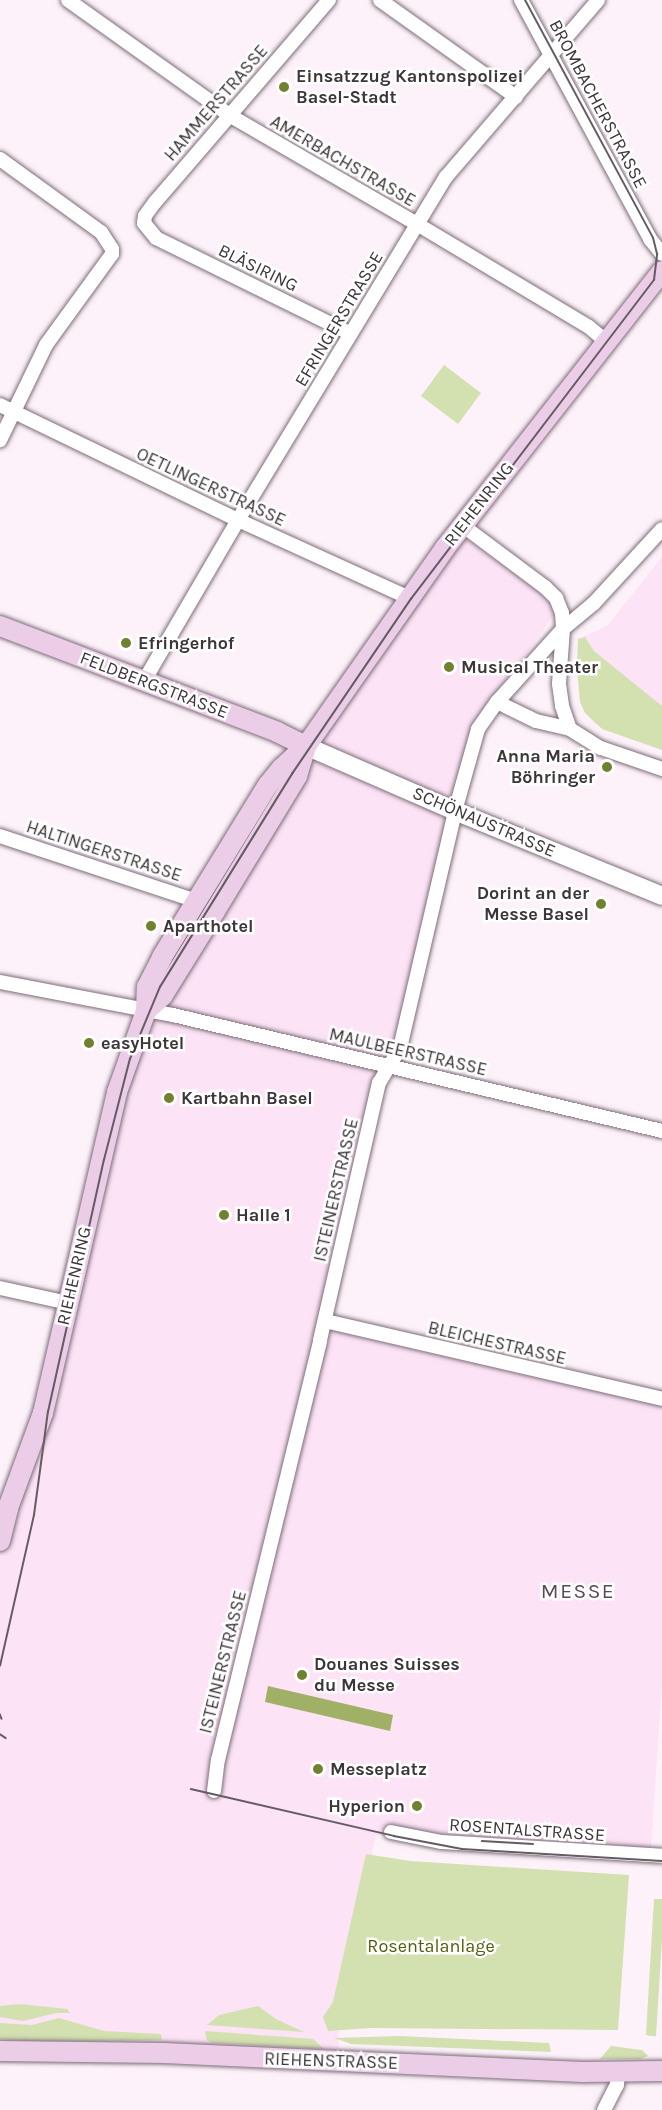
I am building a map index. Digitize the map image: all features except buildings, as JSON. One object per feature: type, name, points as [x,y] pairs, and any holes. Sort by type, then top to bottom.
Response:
[{"type":"main road","name":"RIEHENRING","points":[[0,1541],[7,1488],[43,1413],[117,1092],[146,1011],[147,987],[196,901],[268,785],[282,768],[306,746],[462,525],[662,270]]},
{"type":"main road","name":"FELDBERGSTRASSE","points":[[0,626],[277,732],[306,746]]},
{"type":"main road","name":"RIEHENRING","points":[[146,1011],[163,995],[192,950],[297,776],[306,746]]},
{"type":"main road","name":"RIEHENSTRASSE","points":[[0,2051],[155,2053],[618,2072],[662,2071]]},
{"type":"street","name":"AMERBACHSTRASSE","points":[[68,0],[229,115],[417,224],[588,327],[607,342]]},
{"type":"street","name":"HAMMERSTRASSE","points":[[150,234],[144,223],[145,216],[329,0]]},
{"type":"street","points":[[380,0],[516,97]]},
{"type":"street","name":"BROMBACHERSTRASSE","points":[[521,0],[650,239],[662,254]]},
{"type":"street","name":"EFRINGERSTRASSE","points":[[144,681],[237,520],[446,177],[598,0]]},
{"type":"street","points":[[0,159],[101,232],[110,243],[112,254],[46,345],[0,440]]},
{"type":"street","name":"BLÄSIRING","points":[[150,234],[351,334]]},
{"type":"street","name":"OETLINGERSTRASSE","points":[[0,405],[14,414],[237,520],[409,597]]},
{"type":"street","points":[[462,525],[545,587],[556,598],[562,613],[563,629],[559,684],[562,706],[570,729]]},
{"type":"street","name":"ISTEINERSTRASSE","points":[[214,1791],[218,1760],[325,1321],[379,1083],[400,1048],[455,811],[478,729],[497,702],[563,629],[594,603],[662,529]]},
{"type":"street","points":[[497,702],[536,721],[570,729],[601,748],[662,769]]},
{"type":"street","name":"SCHÖNAUSTRASSE","points":[[306,746],[455,811],[662,896]]},
{"type":"street","name":"HALTINGERSTRASSE","points":[[0,836],[196,901]]},
{"type":"street","name":"MAULBEERSTRASSE","points":[[0,982],[146,1011],[662,1131]]},
{"type":"street","points":[[0,1288],[68,1303]]},
{"type":"street","name":"BLEICHESTRASSE","points":[[325,1321],[662,1399]]},
{"type":"street","name":"ROSENTALSTRASSE","points":[[391,1832],[442,1842],[662,1856]]},
{"type":"street","points":[[604,2110],[617,2085],[618,2072]]},
{"type":"shaded area","points":[[462,536],[546,596],[556,612],[473,728],[396,1047],[317,1327],[662,1405],[662,1684],[650,1862],[448,1848],[376,1835],[338,2010],[339,2056],[0,2047],[0,1553],[14,1500],[40,1452],[139,1046],[150,1019],[305,762]]},
{"type":"shaded area","points":[[662,557],[662,750],[594,723],[580,702],[577,668],[578,639],[607,626]]},
{"type":"shaded area","points":[[268,1686],[393,1715],[390,1731],[265,1702]]},
{"type":"green space","points":[[444,365],[481,393],[458,424],[421,396]]},
{"type":"green space","points":[[585,637],[594,651],[662,706],[662,750],[602,729],[585,713],[580,702],[577,668],[578,639]]},
{"type":"green space","name":"Rosentalanlage","points":[[366,1854],[410,1861],[629,1875],[618,2030],[371,2028],[328,2031],[323,2017],[333,2002]]},
{"type":"green space","points":[[654,1899],[662,1899],[662,1938],[656,2036],[651,2036],[646,2035]]},
{"type":"green space","points":[[19,2004],[67,2009],[70,2013],[56,2013],[23,2021],[0,2017],[0,2006]]},
{"type":"green space","points":[[258,2006],[276,2019],[304,2032],[207,2025],[219,2015]]},
{"type":"green space","points":[[59,2018],[104,2031],[161,2034],[162,2040],[37,2042],[0,2039],[0,2023],[32,2025]]},
{"type":"green space","points":[[205,2031],[313,2039],[324,2049],[212,2043],[207,2040]]},
{"type":"green space","points":[[399,2036],[549,2043],[551,2052],[351,2044],[334,2038]]},
{"type":"green space","points":[[611,2046],[642,2050],[648,2056],[641,2059],[600,2059]]},
{"type":"tram line","points":[[0,1666],[34,1515],[48,1412],[104,1160],[130,1059],[160,987],[292,774],[411,599],[654,280],[657,254],[653,238],[525,0]]},
{"type":"tram line","points":[[0,1714],[2,1719]]},
{"type":"tram line","points":[[0,1734],[6,1738]]},
{"type":"tram line","points":[[191,1789],[394,1836],[462,1849],[662,1861]]},
{"type":"tram line","points":[[482,1841],[533,1844]]},
{"type":"place","name":"Einsatzzug Kantonspolizei Basel-Stadt","points":[[284,87]]},
{"type":"place","name":"Efringerhof","points":[[126,643]]},
{"type":"place","name":"Musical Theater","points":[[449,667]]},
{"type":"place","name":"Anna Maria Böhringer","points":[[607,767]]},
{"type":"place","name":"Dorint an der Messe Basel","points":[[601,904]]},
{"type":"place","name":"Aparthotel","points":[[151,926]]},
{"type":"place","name":"easyHotel","points":[[89,1043]]},
{"type":"place","name":"Kartbahn Basel","points":[[169,1098]]},
{"type":"place","name":"Halle 1","points":[[224,1215]]},
{"type":"place","name":"Douanes Suisses du Messe","points":[[302,1675]]},
{"type":"place","name":"Messeplatz","points":[[318,1769]]},
{"type":"place","name":"Hyperion","points":[[417,1806]]},
{"type":"district","name":"MESSE","points":[[578,1591]]}]
